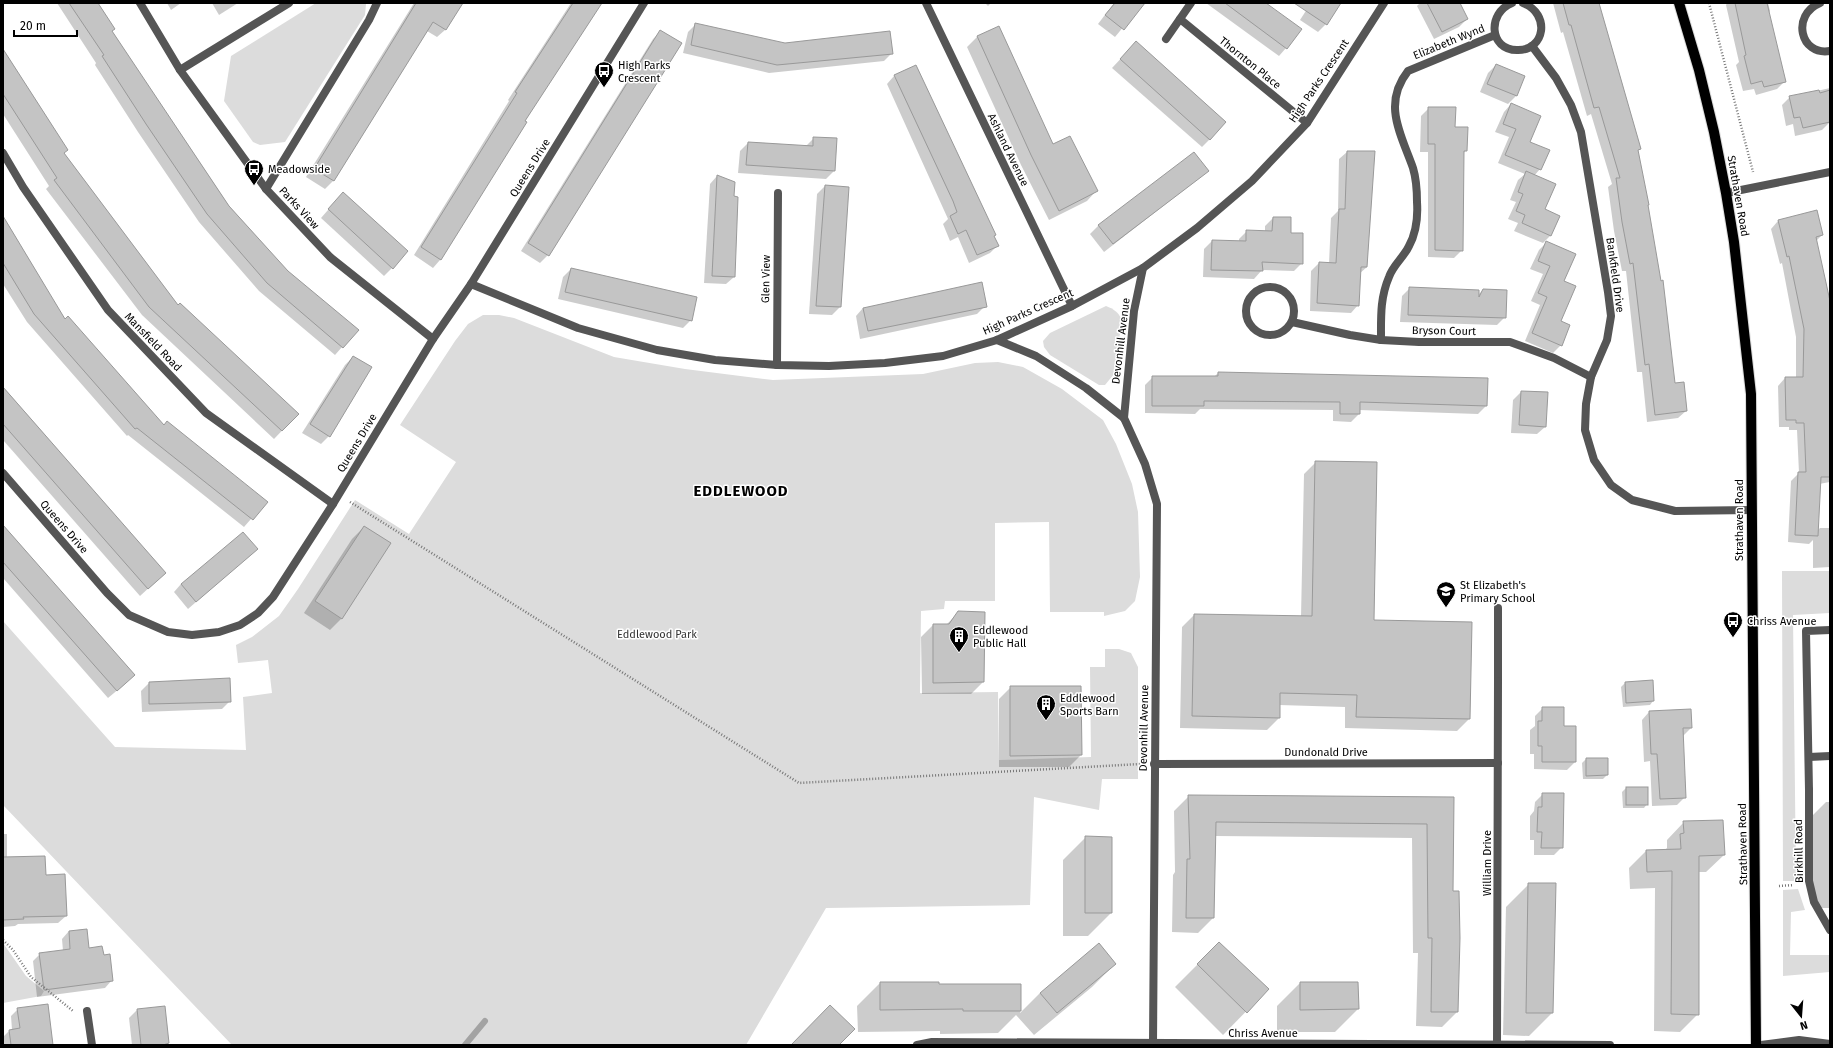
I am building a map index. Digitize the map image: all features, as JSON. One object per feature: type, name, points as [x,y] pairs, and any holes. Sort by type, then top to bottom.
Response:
[{"type":"main road","name":"Strathaven Road","points":[[1679,3],[1710,117],[1726,193],[1734,242],[1751,394],[1756,1045]]},
{"type":"street","name":"Parks View","points":[[140,3],[180,70],[266,189],[330,257],[433,339]]},
{"type":"street","points":[[180,70],[289,3]]},
{"type":"street","points":[[266,189],[370,20],[377,3]]},
{"type":"street","name":"Queens Drive","points":[[3,473],[107,593],[129,615],[168,632],[192,635],[219,632],[240,625],[258,613],[273,597],[333,504],[433,339],[471,284],[644,3]]},
{"type":"street","name":"Ashland Avenue","points":[[926,3],[1072,306]]},
{"type":"street","points":[[1166,39],[1192,3]]},
{"type":"street","name":"High Parks Crescent","points":[[471,284],[578,328],[649,348],[715,360],[776,365],[829,366],[884,363],[943,356],[998,340],[1072,306],[1143,268],[1197,228],[1252,181],[1307,123],[1384,3]]},
{"type":"street","points":[[1512,3],[1499,11],[1495,19],[1495,35],[1500,42],[1511,49],[1524,50],[1532,46],[1538,39],[1542,30],[1538,12],[1531,6],[1523,3]]},
{"type":"street","points":[[1820,3],[1808,10],[1804,17],[1802,33],[1811,47],[1819,51],[1830,51]]},
{"type":"street","name":"Thornton Place","points":[[1180,19],[1307,123]]},
{"type":"street","name":"Elizabeth Wynd","points":[[1381,340],[1382,297],[1389,275],[1409,246],[1416,227],[1417,203],[1413,170],[1395,120],[1395,100],[1399,82],[1408,71],[1495,35]]},
{"type":"street","name":"Bankfield Drive","points":[[1532,46],[1556,78],[1571,105],[1581,132],[1611,316],[1607,340],[1591,377],[1586,404],[1585,430],[1594,460],[1611,485],[1632,500],[1675,511],[1751,510]]},
{"type":"street","name":"Mansfield Road","points":[[3,153],[23,187],[108,310],[206,413],[333,504]]},
{"type":"street","points":[[1726,193],[1830,172]]},
{"type":"street","name":"Glen View","points":[[776,365],[778,193]]},
{"type":"street","name":"Devonhill Avenue","points":[[1124,418],[1134,311],[1143,268]]},
{"type":"street","points":[[1266,287],[1277,287],[1286,292],[1292,301],[1294,311],[1292,322],[1285,330],[1275,334],[1264,334],[1255,329],[1248,320],[1246,310],[1249,299],[1256,291],[1266,287]]},
{"type":"street","name":"Bryson Court","points":[[1292,322],[1350,336],[1381,340],[1419,342],[1510,342],[1554,358],[1591,377]]},
{"type":"street","name":"Devonhill Avenue","points":[[998,340],[1036,356],[1086,388],[1124,418],[1145,464],[1157,504],[1153,1044]]},
{"type":"street","name":"William Drive","points":[[1497,1045],[1498,608]]},
{"type":"street","name":"Birkhill Road","points":[[1830,630],[1806,631],[1809,757],[1809,881],[1814,902],[1830,930]]},
{"type":"street","points":[[1809,757],[1830,756]]},
{"type":"street","name":"Dundonald Drive","points":[[1154,764],[1498,763]]},
{"type":"street","points":[[87,1011],[92,1045]]},
{"type":"street","points":[[1761,1045],[1799,1040],[1830,1044]]},
{"type":"street","name":"Chriss Avenue","points":[[917,1045],[932,1042],[1086,1044],[1610,1045]]},
{"type":"path","points":[[1709,3],[1756,187]]},
{"type":"path","points":[[338,494],[799,783],[967,772],[1154,764]]},
{"type":"path","points":[[3,940],[31,977],[72,1010],[87,1011]]},
{"type":"green space","points":[[316,3],[366,4],[365,15],[285,142],[260,145],[253,142],[224,101],[231,56]]},
{"type":"green space","points":[[1106,306],[1116,311],[1122,320],[1114,374],[1105,385],[1099,385],[1050,355],[1044,347],[1043,341],[1050,333]]},
{"type":"green space","name":"Eddlewood Park","points":[[483,315],[499,315],[514,318],[614,357],[685,369],[773,380],[923,374],[975,363],[998,362],[1023,367],[1062,389],[1103,420],[1116,444],[1132,484],[1138,512],[1140,577],[1135,601],[1125,611],[1104,616],[1104,612],[1050,612],[1049,522],[995,523],[995,601],[945,601],[944,609],[921,611],[920,693],[998,692],[999,760],[1091,757],[1090,667],[1105,667],[1105,649],[1119,649],[1131,653],[1138,667],[1138,779],[1102,779],[1099,810],[1034,797],[1030,905],[826,908],[746,1045],[232,1045],[3,805],[3,621],[115,747],[246,750],[243,697],[272,693],[268,660],[238,663],[236,645],[252,637],[279,616],[355,500],[409,534],[456,462],[400,425],[455,341],[468,324]]},
{"type":"green space","points":[[1782,571],[1830,571],[1830,613],[1793,615],[1796,881],[1783,881]]},
{"type":"green space","points":[[1798,889],[1805,910],[1791,912],[1790,955],[1830,955],[1830,972],[1783,976],[1783,890]]},
{"type":"green space","points":[[3,943],[26,976],[44,991],[41,996],[3,1003]]},
{"type":"building","points":[[69,3],[98,3],[115,29],[112,31],[229,206],[288,271],[359,330],[343,348],[267,283],[207,214],[146,124],[102,56],[104,55]]},
{"type":"building","points":[[416,3],[463,3],[446,30],[433,22],[334,181],[314,169]]},
{"type":"building","points":[[573,3],[602,3],[525,121],[527,122],[441,260],[421,247],[517,93],[515,92]]},
{"type":"building","points":[[1115,3],[1145,3],[1124,30],[1105,15]]},
{"type":"building","points":[[1225,3],[1266,3],[1302,29],[1287,49]]},
{"type":"building","points":[[1294,3],[1341,3],[1327,25]]},
{"type":"building","points":[[1427,3],[1460,3],[1468,19],[1442,32]]},
{"type":"building","points":[[1563,3],[1599,3],[1641,149],[1638,150],[1649,205],[1661,281],[1663,280],[1675,383],[1684,382],[1687,411],[1655,415],[1649,364],[1645,365],[1633,263],[1630,264],[1622,222],[1616,178],[1620,178],[1599,107],[1594,108],[1571,25],[1569,25]]},
{"type":"building","points":[[1735,3],[1767,3],[1786,82],[1764,87],[1762,81],[1751,84],[1744,56],[1746,55]]},
{"type":"building","points":[[695,23],[785,43],[890,31],[893,54],[777,65],[691,45]]},
{"type":"building","points":[[999,26],[1053,144],[1070,136],[1098,191],[1059,211],[1031,155],[977,36]]},
{"type":"building","points":[[660,30],[682,43],[549,256],[528,243]]},
{"type":"building","points":[[1136,41],[1226,122],[1210,140],[1120,59]]},
{"type":"building","points":[[3,49],[68,150],[64,153],[178,305],[180,303],[299,414],[282,431],[149,307],[54,180],[57,178],[3,94]]},
{"type":"building","points":[[1496,64],[1525,76],[1517,96],[1487,84]]},
{"type":"building","points":[[916,65],[996,235],[994,236],[999,246],[977,255],[966,230],[958,234],[950,216],[957,212],[953,201],[894,75]]},
{"type":"building","points":[[1819,90],[1820,93],[1830,90],[1830,122],[1803,128],[1800,117],[1794,118],[1789,96]]},
{"type":"building","points":[[1511,103],[1541,116],[1530,142],[1550,150],[1541,170],[1505,155],[1516,129],[1503,124]]},
{"type":"building","points":[[1428,107],[1456,107],[1455,127],[1468,127],[1467,151],[1464,151],[1463,251],[1435,250],[1435,144],[1428,144]]},
{"type":"building","points":[[813,137],[837,138],[835,171],[746,165],[748,142],[813,146]]},
{"type":"building","points":[[1347,151],[1375,151],[1367,267],[1361,267],[1359,306],[1317,303],[1319,262],[1336,263],[1339,209],[1345,209]]},
{"type":"building","points":[[1194,152],[1209,171],[1113,244],[1098,225]]},
{"type":"building","points":[[1526,171],[1556,184],[1545,209],[1560,216],[1551,236],[1522,223],[1525,215],[1516,211],[1523,194],[1518,192]]},
{"type":"building","points":[[717,175],[735,182],[734,196],[738,197],[735,277],[712,276]]},
{"type":"building","points":[[825,185],[849,187],[841,307],[816,306]]},
{"type":"building","points":[[343,192],[408,251],[393,269],[328,209]]},
{"type":"building","points":[[1817,210],[1823,235],[1816,237],[1830,301],[1830,477],[1821,477],[1818,536],[1795,535],[1798,472],[1806,472],[1804,423],[1796,423],[1796,420],[1786,420],[1785,377],[1803,377],[1804,329],[1789,256],[1787,257],[1778,220]]},
{"type":"building","points":[[3,216],[65,319],[68,316],[164,425],[167,421],[268,502],[253,520],[137,428],[135,429],[34,314],[3,263]]},
{"type":"building","points":[[1273,217],[1291,217],[1291,233],[1303,233],[1303,264],[1262,262],[1263,271],[1211,270],[1212,240],[1246,241],[1246,230],[1272,231]]},
{"type":"building","points":[[1546,241],[1576,254],[1564,281],[1576,286],[1561,321],[1570,325],[1562,346],[1532,333],[1547,297],[1538,293],[1550,266],[1538,261]]},
{"type":"building","points":[[571,268],[697,297],[692,321],[565,292]]},
{"type":"building","points":[[982,282],[987,307],[868,331],[863,308]]},
{"type":"building","points":[[1409,287],[1479,290],[1479,297],[1483,289],[1507,290],[1506,318],[1408,315]]},
{"type":"building","points":[[353,356],[372,367],[330,437],[310,424]]},
{"type":"building","points":[[1218,372],[1488,378],[1487,406],[1360,402],[1360,414],[1340,414],[1340,402],[1204,401],[1204,406],[1152,406],[1152,376],[1218,376]]},
{"type":"building","points":[[3,387],[166,573],[148,589],[3,424]]},
{"type":"building","points":[[1521,391],[1548,392],[1546,427],[1519,425]]},
{"type":"building","points":[[1315,461],[1377,462],[1374,620],[1472,622],[1470,719],[1356,717],[1357,695],[1280,693],[1280,718],[1192,716],[1194,614],[1312,616]]},
{"type":"building","points":[[3,525],[135,675],[117,691],[3,562]]},
{"type":"building","points":[[364,526],[391,543],[342,619],[315,601]]},
{"type":"building","points":[[243,532],[258,549],[196,602],[181,584]]},
{"type":"building","name":"Eddlewood Public Hall","points":[[958,611],[985,612],[984,682],[933,683],[933,624],[949,624]]},
{"type":"building","points":[[230,678],[231,702],[149,704],[149,682]]},
{"type":"building","points":[[1653,680],[1654,701],[1626,703],[1625,682]]},
{"type":"building","name":"Eddlewood Sports Barn","points":[[1010,686],[1081,686],[1082,755],[1010,756]]},
{"type":"building","points":[[1542,707],[1564,707],[1564,726],[1576,726],[1576,762],[1542,762],[1542,746],[1538,746],[1538,721],[1542,721]]},
{"type":"building","points":[[1691,709],[1692,728],[1683,728],[1686,798],[1660,799],[1657,754],[1651,754],[1649,711]]},
{"type":"building","points":[[1586,758],[1608,758],[1608,775],[1586,776]]},
{"type":"building","points":[[1626,787],[1648,787],[1648,805],[1626,805]]},
{"type":"building","points":[[1542,793],[1564,793],[1563,848],[1541,848],[1542,832],[1537,832],[1538,807],[1542,807]]},
{"type":"building","points":[[1188,795],[1454,797],[1453,891],[1459,891],[1460,938],[1458,1012],[1431,1012],[1432,938],[1428,938],[1427,824],[1216,822],[1214,918],[1186,918],[1187,859],[1190,859]]},
{"type":"building","points":[[1723,820],[1725,855],[1699,856],[1699,1015],[1671,1014],[1672,871],[1647,872],[1646,850],[1681,849],[1680,834],[1684,833],[1683,821]]},
{"type":"building","points":[[1085,836],[1112,837],[1112,913],[1085,913]]},
{"type":"building","points":[[45,856],[46,875],[65,874],[67,916],[23,917],[24,919],[3,920],[3,857]]},
{"type":"building","points":[[1528,883],[1556,883],[1553,1013],[1526,1013]]},
{"type":"building","points":[[87,929],[89,948],[102,946],[104,955],[110,954],[113,981],[44,990],[39,953],[70,949],[69,931]]},
{"type":"building","points":[[1219,942],[1269,989],[1247,1013],[1197,964]]},
{"type":"building","points":[[1099,943],[1116,964],[1057,1013],[1040,993]]},
{"type":"building","points":[[880,982],[1021,984],[1021,1011],[963,1011],[963,1009],[880,1010]]},
{"type":"building","points":[[1300,982],[1358,982],[1359,1009],[1300,1010]]},
{"type":"building","points":[[48,1004],[53,1045],[11,1045],[9,1030],[20,1028],[17,1008]]},
{"type":"building","points":[[830,1005],[855,1029],[839,1045],[791,1045]]},
{"type":"building","points":[[165,1006],[169,1043],[163,1045],[141,1045],[137,1009]]},
{"type":"waterway","points":[[465,1045],[485,1021]]},
{"type":"place","name":"High Parks Crescent","points":[[604,88]]},
{"type":"place","name":"Meadowside","points":[[254,186]]},
{"type":"place","name":"St Elizabeth's Primary School","points":[[1446,608]]},
{"type":"place","name":"Chriss Avenue","points":[[1733,638]]},
{"type":"place","name":"Eddlewood Public Hall","points":[[959,653]]},
{"type":"place","name":"Eddlewood Sports Barn","points":[[1046,721]]},
{"type":"district","name":"EDDLEWOOD","points":[[741,491]]}]
